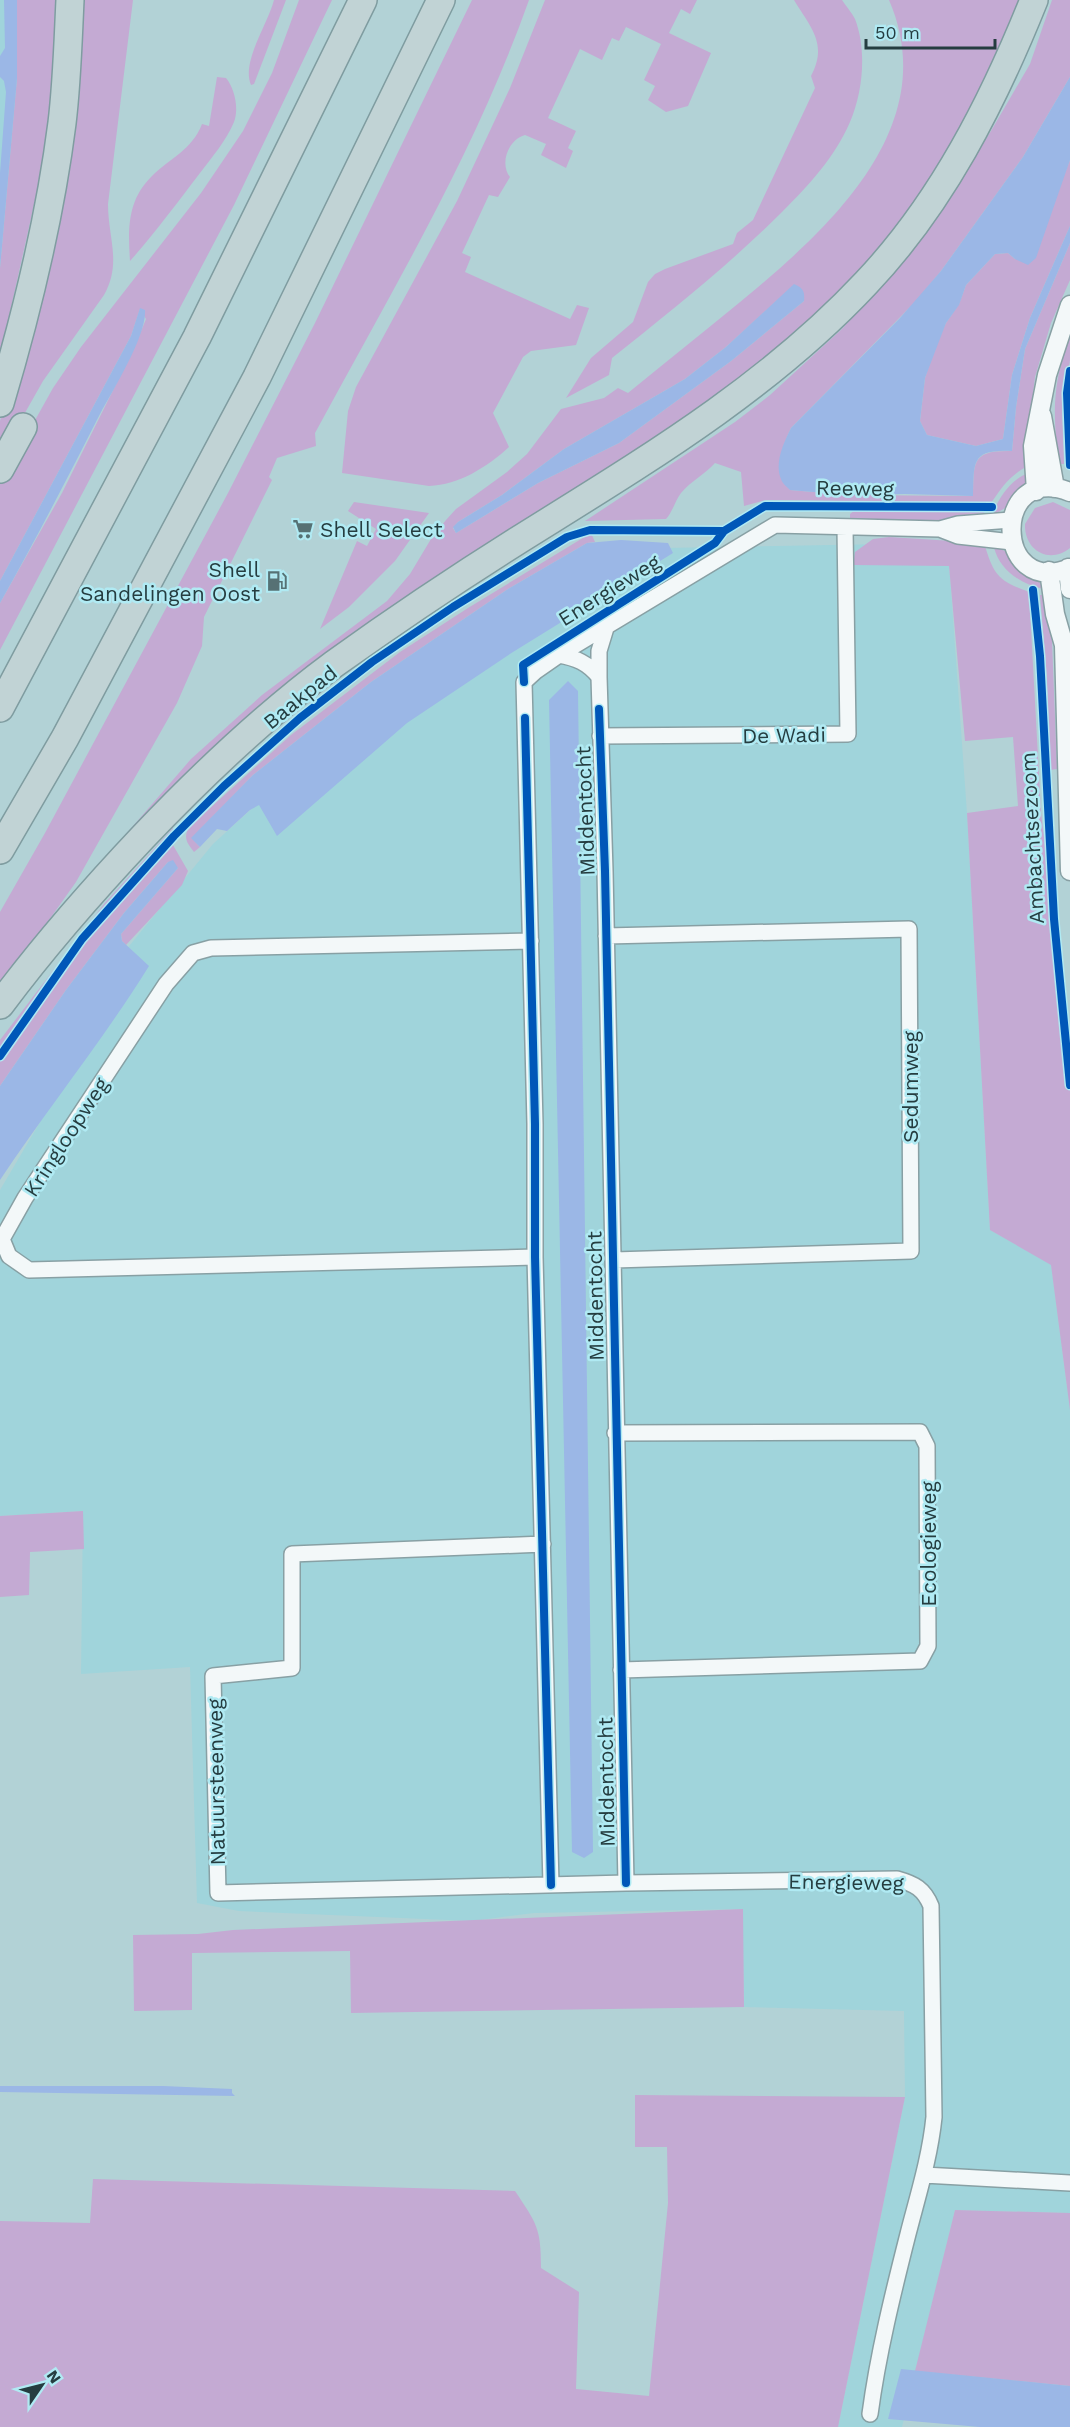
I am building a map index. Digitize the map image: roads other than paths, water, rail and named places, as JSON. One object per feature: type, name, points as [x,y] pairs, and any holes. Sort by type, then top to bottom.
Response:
[{"type":"highway","points":[[0,403],[20,334],[51,195],[62,122],[70,0]]},
{"type":"highway","points":[[0,708],[197,338],[363,0]]},
{"type":"highway","points":[[0,850],[65,738],[257,378],[441,0]]},
{"type":"highway","points":[[0,1005],[35,957],[121,860],[180,798],[258,725],[331,666],[422,603],[673,443],[739,396],[866,284],[907,235],[945,180],[1011,58],[1034,0]]},
{"type":"highway","points":[[0,469],[23,427]]},
{"type":"street","points":[[1036,491],[1033,446],[1047,375],[1070,305]]},
{"type":"street","points":[[1041,410],[1063,490],[1036,491],[1018,505],[1011,520],[1012,542],[1026,562],[1033,567],[1048,572],[1069,568],[1070,589]]},
{"type":"street","name":"Reeweg","points":[[606,628],[775,525],[940,529],[958,524],[1011,520]]},
{"type":"street","name":"De Wadi","points":[[600,736],[848,734],[845,528]]},
{"type":"street","name":"Reeweg","points":[[940,529],[958,536],[1012,542]]},
{"type":"street","name":"Ambachtsezoom","points":[[1048,572],[1054,614],[1064,645]]},
{"type":"street","name":"Ambachtsezoom","points":[[1070,621],[1064,645],[1070,871]]},
{"type":"street","points":[[551,1885],[535,1257],[535,1124],[524,682],[559,655],[606,628]]},
{"type":"street","name":"Middentocht","points":[[606,628],[599,651],[599,677],[614,1260],[615,1432],[626,1883]]},
{"type":"street","points":[[559,655],[572,657],[585,663],[599,677]]},
{"type":"street","name":"Sedumweg","points":[[606,936],[909,929],[910,1251],[614,1260]]},
{"type":"street","name":"Kringloopweg","points":[[531,941],[297,944],[211,948],[194,953],[166,984],[26,1198],[2,1239],[9,1256],[29,1270],[535,1257]]},
{"type":"street","name":"Ecologieweg","points":[[615,1432],[920,1432],[927,1446],[928,1646],[920,1661],[621,1670]]},
{"type":"street","name":"Natuursteenweg","points":[[543,1544],[292,1554],[292,1668],[213,1676],[218,1893],[551,1885]]},
{"type":"street","name":"Energieweg","points":[[551,1885],[897,1879],[913,1884],[926,1893],[932,1906],[934,2117],[932,2140],[907,2237],[870,2414]]},
{"type":"street","points":[[924,2175],[1070,2183]]},
{"type":"place","name":"Shell Select","points":[[303,529]]},
{"type":"place","name":"Shell Sandelingen Oost","points":[[277,581]]}]
